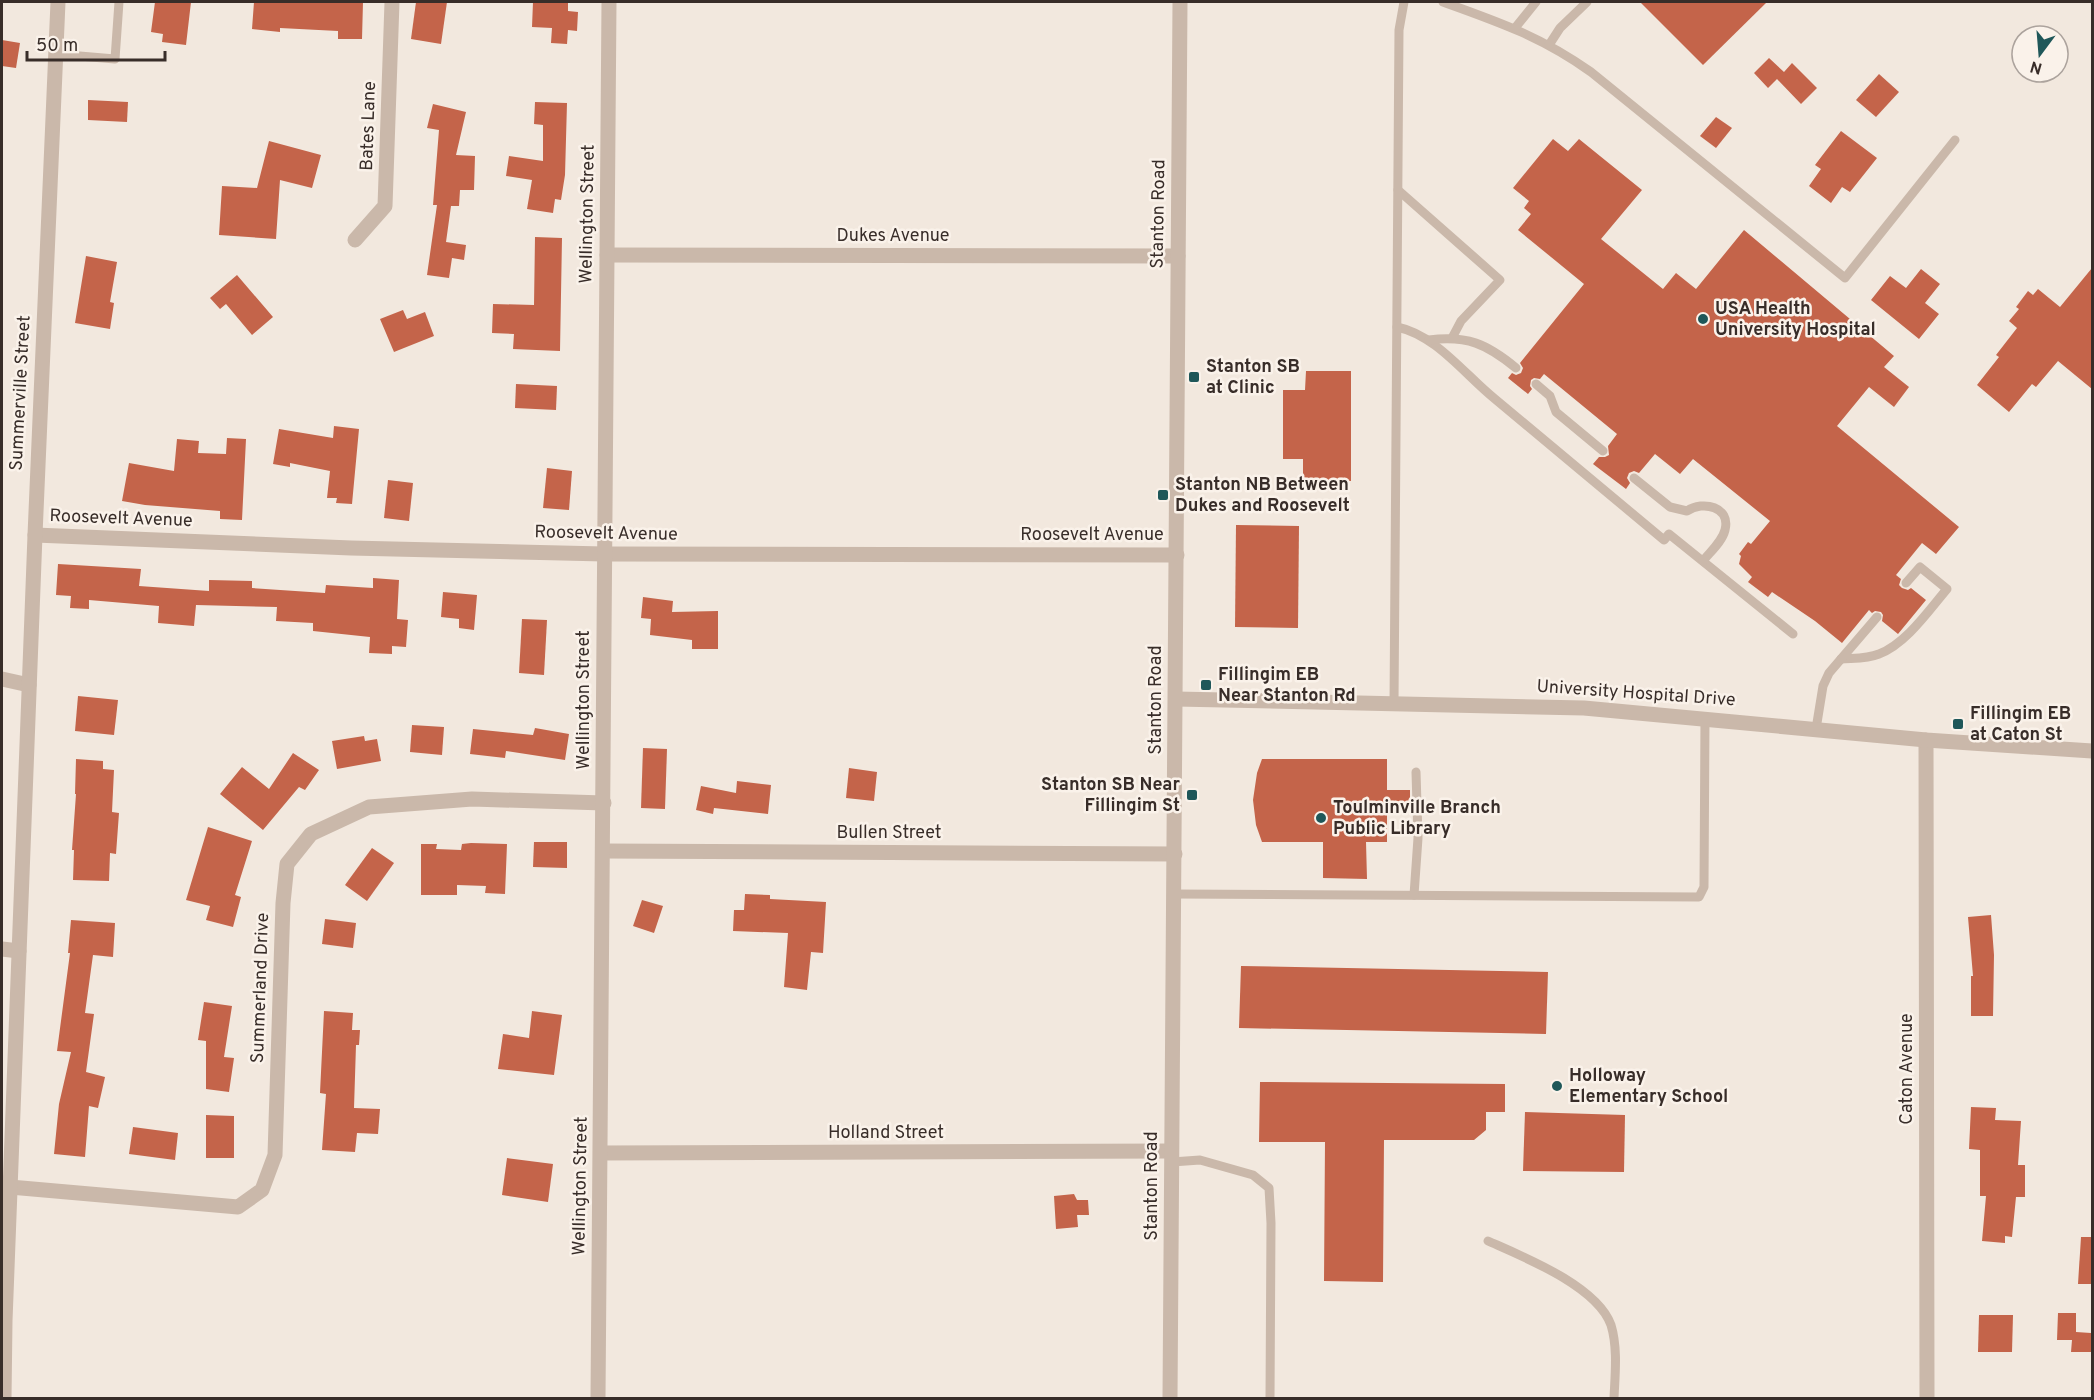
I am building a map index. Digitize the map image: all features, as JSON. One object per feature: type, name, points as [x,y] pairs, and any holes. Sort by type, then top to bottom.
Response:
[{"type":"street","name":"Summerville Street","points":[[4,1398],[3,1320],[58,2]]},
{"type":"street","name":"Bates Lane","points":[[355,240],[386,206],[392,2]]},
{"type":"street","name":"Wellington Street","points":[[598,1398],[609,2]]},
{"type":"street","name":"Stanton Road","points":[[1170,1398],[1180,2]]},
{"type":"street","name":"Dukes Avenue","points":[[607,255],[1178,256]]},
{"type":"street","name":"Roosevelt Avenue","points":[[35,535],[351,548],[604,554],[1177,555]]},
{"type":"street","points":[[2,679],[29,685]]},
{"type":"street","name":"University Hospital Drive","points":[[1176,699],[1584,708],[1926,740],[2092,751]]},
{"type":"street","name":"Caton Avenue","points":[[1926,740],[1927,1398]]},
{"type":"street","name":"Summerland Drive","points":[[10,1187],[238,1207],[262,1190],[275,1155],[284,893],[287,864],[311,834],[369,807],[472,799],[604,804]]},
{"type":"street","name":"Bullen Street","points":[[604,851],[1175,854]]},
{"type":"street","points":[[2,949],[19,951]]},
{"type":"street","name":"Holland Street","points":[[601,1153],[1171,1157]]},
{"type":"lane","points":[[56,54],[115,59],[119,2]]},
{"type":"lane","points":[[1394,704],[1399,30],[1404,2]]},
{"type":"lane","points":[[1443,2],[1515,28],[1549,45],[1591,72],[1845,278],[1955,140]]},
{"type":"lane","points":[[1515,28],[1536,2]]},
{"type":"lane","points":[[1549,45],[1560,28],[1587,2]]},
{"type":"lane","points":[[1398,190],[1500,280],[1461,321],[1452,338]]},
{"type":"lane","points":[[1397,327],[1409,329],[1429,340],[1493,398],[1664,540],[1669,534],[1793,634]]},
{"type":"lane","points":[[1429,340],[1452,338],[1473,341],[1499,353],[1516,368]]},
{"type":"lane","points":[[1536,384],[1550,396],[1556,412],[1604,451]]},
{"type":"lane","points":[[1634,478],[1670,507],[1687,511],[1693,507],[1706,505],[1719,509],[1725,519],[1725,530],[1703,561]]},
{"type":"lane","points":[[1841,659],[1864,658],[1881,654],[1912,632],[1947,589],[1920,567],[1906,583]]},
{"type":"lane","points":[[1816,729],[1823,686],[1829,673],[1877,617]]},
{"type":"lane","points":[[1174,894],[1699,897],[1704,887],[1705,718]]},
{"type":"lane","points":[[1414,896],[1418,838],[1416,772]]},
{"type":"lane","points":[[1171,1157],[1200,1160],[1253,1175],[1269,1188],[1271,1223],[1270,1398]]},
{"type":"lane","points":[[1488,1241],[1539,1263],[1576,1286],[1597,1305],[1610,1323],[1615,1343],[1614,1398]]},
{"type":"building","points":[[155,2],[191,2],[186,45],[162,42],[163,34],[151,32]]},
{"type":"building","points":[[254,2],[363,2],[362,39],[338,39],[338,31],[280,28],[280,32],[252,29]]},
{"type":"building","points":[[416,2],[447,2],[441,44],[411,39]]},
{"type":"building","points":[[533,2],[568,3],[568,11],[578,12],[577,31],[568,30],[567,44],[551,43],[552,28],[532,27]]},
{"type":"building","points":[[1640,2],[1767,2],[1703,65]]},
{"type":"building","points":[[2,40],[20,43],[16,68],[2,66]]},
{"type":"building","points":[[1769,58],[1784,72],[1792,63],[1817,88],[1801,104],[1777,79],[1768,88],[1754,73]]},
{"type":"building","points":[[1879,74],[1899,92],[1876,117],[1856,100]]},
{"type":"building","points":[[88,100],[128,102],[127,122],[88,120]]},
{"type":"building","points":[[535,102],[567,103],[565,175],[561,200],[555,199],[553,213],[527,209],[532,180],[506,176],[509,156],[543,161],[543,125],[534,124]]},
{"type":"building","points":[[433,104],[466,112],[456,155],[475,156],[474,190],[460,190],[459,206],[451,206],[446,242],[466,245],[464,260],[452,258],[449,278],[427,275],[437,205],[433,205],[439,130],[427,128]]},
{"type":"building","points":[[1716,117],[1732,128],[1716,148],[1700,136]]},
{"type":"building","points":[[1841,131],[1877,158],[1850,192],[1842,187],[1831,203],[1809,186],[1821,169],[1815,165]]},
{"type":"building","name":"USA Health University Hospital","points":[[1553,139],[1568,151],[1579,139],[1642,190],[1601,239],[1663,289],[1676,273],[1696,289],[1744,230],[1894,356],[1884,367],[1909,387],[1894,407],[1869,387],[1837,426],[1959,527],[1936,554],[1922,543],[1896,575],[1901,579],[1899,585],[1902,588],[1908,590],[1911,588],[1926,600],[1898,634],[1882,621],[1881,612],[1872,613],[1869,610],[1842,643],[1815,621],[1772,592],[1768,597],[1748,582],[1752,577],[1739,564],[1741,556],[1739,554],[1748,542],[1751,544],[1770,521],[1693,459],[1680,474],[1655,454],[1639,473],[1634,471],[1629,473],[1627,478],[1630,483],[1626,489],[1593,464],[1599,457],[1609,455],[1608,446],[1617,434],[1544,374],[1540,379],[1531,380],[1532,389],[1528,394],[1508,378],[1512,373],[1516,375],[1521,373],[1523,368],[1520,363],[1584,284],[1518,230],[1531,214],[1524,208],[1529,201],[1513,188]]},
{"type":"building","points":[[269,141],[321,155],[312,188],[280,180],[276,239],[219,235],[222,186],[257,188]]},
{"type":"building","points":[[535,237],[562,238],[560,351],[513,349],[514,334],[492,333],[493,304],[534,305]]},
{"type":"building","points":[[86,256],[117,262],[110,302],[114,303],[110,329],[75,323]]},
{"type":"building","points":[[2092,268],[2092,389],[2058,361],[2036,387],[2032,384],[2009,412],[1977,385],[1999,357],[1996,355],[2017,328],[2009,321],[2019,309],[2016,307],[2028,291],[2033,295],[2038,289],[2060,307]]},
{"type":"building","points":[[1921,269],[1940,284],[1925,303],[1939,314],[1919,339],[1871,300],[1890,276],[1906,288]]},
{"type":"building","points":[[237,275],[273,317],[252,335],[226,304],[220,309],[210,298]]},
{"type":"building","points":[[403,310],[407,319],[425,312],[434,336],[394,352],[380,319]]},
{"type":"building","points":[[1306,371],[1351,371],[1351,481],[1303,481],[1303,459],[1283,459],[1283,390],[1305,390]]},
{"type":"building","points":[[516,384],[557,386],[556,410],[515,408]]},
{"type":"building","points":[[334,426],[359,429],[352,504],[336,503],[337,498],[327,498],[330,471],[290,463],[290,467],[273,464],[279,429],[333,438]]},
{"type":"building","points":[[227,438],[246,439],[242,520],[220,519],[220,511],[122,501],[129,463],[174,471],[177,439],[199,441],[198,453],[226,454]]},
{"type":"building","points":[[547,468],[572,471],[569,510],[543,508]]},
{"type":"building","points":[[388,480],[413,483],[409,521],[384,518]]},
{"type":"building","points":[[1236,525],[1299,526],[1298,628],[1235,627]]},
{"type":"building","points":[[58,564],[141,569],[139,586],[209,591],[209,580],[252,581],[252,588],[325,593],[326,585],[373,588],[373,578],[399,580],[397,619],[408,620],[406,647],[392,646],[392,654],[369,653],[370,637],[313,631],[313,623],[276,621],[277,607],[196,605],[194,626],[158,623],[159,606],[89,600],[89,609],[70,608],[71,596],[56,595]]},
{"type":"building","points":[[443,592],[477,595],[474,630],[459,628],[459,619],[441,617]]},
{"type":"building","points":[[643,597],[673,601],[672,612],[718,611],[718,649],[692,649],[692,640],[650,635],[651,619],[641,618]]},
{"type":"building","points":[[522,619],[547,620],[544,675],[519,673]]},
{"type":"building","points":[[78,696],[118,700],[114,735],[75,731]]},
{"type":"building","points":[[412,725],[444,727],[442,755],[410,752]]},
{"type":"building","points":[[535,728],[569,734],[565,760],[506,751],[505,758],[470,754],[473,729],[533,735]]},
{"type":"building","points":[[364,736],[365,741],[377,739],[381,761],[337,769],[332,741]]},
{"type":"building","points":[[643,748],[667,749],[665,809],[641,808]]},
{"type":"building","points":[[293,753],[319,770],[305,790],[299,787],[263,830],[220,794],[242,767],[269,789]]},
{"type":"building","points":[[76,759],[103,761],[103,769],[114,770],[112,812],[119,813],[116,854],[110,853],[109,881],[73,880]]},
{"type":"building","name":"Toulminville Branch Public Library","points":[[1262,759],[1387,759],[1387,790],[1410,790],[1410,811],[1387,811],[1387,842],[1366,842],[1367,879],[1323,878],[1323,842],[1262,842],[1256,825],[1253,800],[1257,773]]},
{"type":"building","points":[[849,768],[877,772],[874,801],[846,798]]},
{"type":"building","points":[[737,781],[771,785],[768,814],[714,808],[713,814],[696,810],[701,786],[736,793]]},
{"type":"building","points":[[208,827],[252,841],[235,895],[241,897],[233,927],[206,920],[210,906],[186,900]]},
{"type":"building","points":[[534,842],[567,842],[567,868],[533,867]]},
{"type":"building","points":[[421,844],[437,844],[436,849],[461,850],[462,844],[507,844],[505,894],[485,893],[486,886],[457,885],[457,895],[421,895]]},
{"type":"building","points":[[372,848],[394,863],[367,901],[345,885]]},
{"type":"building","points":[[745,894],[770,895],[770,899],[826,902],[823,953],[811,952],[807,990],[784,987],[788,933],[733,931],[734,910],[744,910]]},
{"type":"building","points":[[642,900],[663,906],[654,933],[633,926]]},
{"type":"building","points":[[1991,915],[1994,955],[1993,1016],[1971,1016],[1971,976],[1973,976],[1968,917]]},
{"type":"building","points":[[325,919],[356,923],[353,948],[322,944]]},
{"type":"building","points":[[71,920],[115,923],[113,957],[93,955],[85,1013],[94,1014],[86,1072],[105,1077],[98,1108],[89,1106],[85,1157],[54,1154],[59,1104],[71,1052],[57,1051],[70,953],[68,953]]},
{"type":"building","points":[[1241,966],[1548,972],[1546,1034],[1239,1028]]},
{"type":"building","points":[[204,1002],[232,1006],[224,1057],[234,1058],[229,1092],[206,1089],[206,1041],[198,1040]]},
{"type":"building","points":[[324,1011],[353,1013],[352,1030],[360,1030],[359,1045],[356,1045],[354,1108],[380,1109],[378,1134],[357,1133],[355,1152],[322,1150],[326,1094],[320,1093]]},
{"type":"building","points":[[532,1011],[562,1015],[554,1075],[498,1069],[503,1034],[529,1038]]},
{"type":"building","points":[[1260,1082],[1505,1084],[1505,1112],[1486,1112],[1486,1130],[1474,1140],[1384,1140],[1383,1282],[1324,1281],[1325,1142],[1259,1142]]},
{"type":"building","points":[[1971,1107],[1996,1108],[1995,1120],[2021,1121],[2018,1165],[2025,1165],[2025,1197],[2016,1197],[2012,1237],[2005,1236],[2005,1243],[1982,1241],[1986,1196],[1980,1196],[1980,1150],[1969,1149]]},
{"type":"building","points":[[1525,1112],[1625,1115],[1624,1172],[1523,1171]]},
{"type":"building","points":[[206,1115],[234,1116],[234,1158],[206,1158]]},
{"type":"building","points":[[133,1127],[178,1133],[175,1160],[129,1154]]},
{"type":"building","points":[[507,1158],[553,1164],[548,1202],[502,1195]]},
{"type":"building","points":[[1074,1194],[1077,1200],[1088,1200],[1089,1215],[1077,1215],[1078,1227],[1056,1229],[1054,1196]]},
{"type":"building","points":[[2081,1237],[2092,1237],[2092,1284],[2078,1284]]},
{"type":"building","points":[[2058,1313],[2076,1313],[2076,1332],[2091,1333],[2092,1352],[2071,1352],[2072,1340],[2057,1340]]},
{"type":"building","points":[[1979,1315],[2013,1315],[2012,1352],[1978,1352]]},
{"type":"place","name":"USA Health University Hospital","points":[[1703,319]]},
{"type":"place","name":"Stanton SB at Clinic","points":[[1194,377]]},
{"type":"place","name":"Stanton NB Between Dukes and Roosevelt","points":[[1163,495]]},
{"type":"place","name":"Fillingim EB Near Stanton Rd","points":[[1206,685]]},
{"type":"place","name":"Fillingim EB at Caton St","points":[[1958,724]]},
{"type":"place","name":"Stanton SB Near Fillingim St","points":[[1192,795]]},
{"type":"place","name":"Toulminville Branch Public Library","points":[[1321,818]]},
{"type":"place","name":"Holloway Elementary School","points":[[1557,1086]]}]
